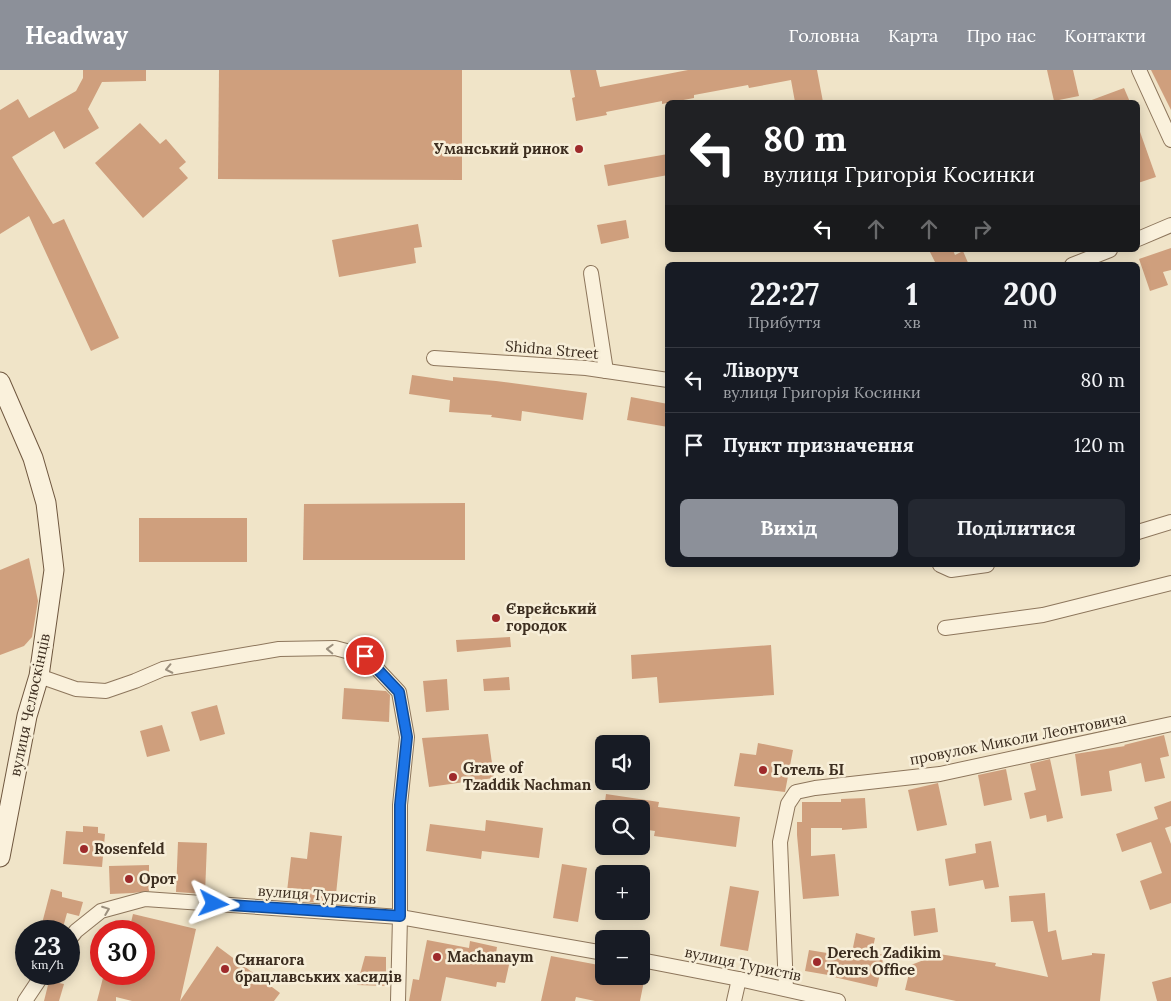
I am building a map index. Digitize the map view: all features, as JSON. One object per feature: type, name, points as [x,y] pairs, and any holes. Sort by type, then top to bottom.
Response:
[{"type":"main road","name":"вулиця Челюскінців","points":[[0,382],[33,458],[46,503],[54,570],[39,676],[27,716],[0,857]]},
{"type":"street","points":[[1139,70],[1171,140]]},
{"type":"street","points":[[1140,238],[1171,225]]},
{"type":"street","points":[[1080,262],[1105,252]]},
{"type":"street","points":[[591,273],[606,371]]},
{"type":"street","name":"Shidna Street","points":[[434,358],[606,371],[665,380]]},
{"type":"street","points":[[1140,531],[1171,522]]},
{"type":"street","points":[[944,567],[950,570],[972,567]]},
{"type":"street","points":[[945,628],[1043,615],[1171,583]]},
{"type":"street","points":[[39,676],[76,689],[106,691],[163,670],[279,649],[335,648],[365,656],[399,692],[407,737],[400,805],[398,1001]]},
{"type":"street","name":"провулок Миколи Леонтовича","points":[[786,989],[780,842],[788,804],[796,792],[815,788],[940,774],[1171,724]]},
{"type":"street","name":"вулиця Туристів","points":[[80,928],[101,911],[144,898],[400,916],[595,951]]},
{"type":"street","name":"вулиця Туристів","points":[[650,962],[838,1001]]},
{"type":"street","points":[[734,1001],[739,979]]},
{"type":"street","points":[[25,1001],[36,985]]},
{"type":"building","points":[[83,70],[146,70],[146,81],[102,82],[88,109],[99,128],[64,149],[54,131],[12,157],[53,224],[64,219],[119,338],[91,351],[29,216],[0,234],[0,110],[18,99],[29,118],[76,91],[83,78]]},
{"type":"building","points":[[219,70],[462,70],[462,180],[218,179]]},
{"type":"building","points":[[570,70],[596,70],[600,87],[688,70],[817,70],[823,100],[795,100],[791,80],[749,88],[748,85],[694,95],[694,98],[683,100],[665,100],[665,103],[662,104],[662,101],[606,112],[607,115],[576,121],[572,98],[575,97]]},
{"type":"building","points":[[1047,70],[1073,70],[1079,96],[1054,100]]},
{"type":"building","points":[[1151,70],[1171,70],[1171,110]]},
{"type":"building","points":[[1124,88],[1129,100],[1092,100]]},
{"type":"building","points":[[140,123],[160,144],[166,139],[186,162],[179,168],[188,178],[143,218],[95,163]]},
{"type":"building","points":[[1140,132],[1156,177],[1140,182]]},
{"type":"building","points":[[665,155],[665,176],[608,186],[604,165]]},
{"type":"building","points":[[626,220],[629,238],[601,244],[597,225]]},
{"type":"building","points":[[418,224],[422,247],[414,248],[416,263],[339,277],[332,240]]},
{"type":"building","points":[[1171,248],[1171,270],[1163,272],[1168,285],[1150,291],[1139,259]]},
{"type":"building","points":[[930,252],[954,252],[955,255],[963,252],[968,262],[935,262]]},
{"type":"building","points":[[412,375],[453,381],[453,377],[496,381],[587,393],[583,420],[522,411],[521,421],[491,417],[492,415],[449,412],[450,400],[409,394]]},
{"type":"building","points":[[631,397],[665,403],[665,426],[627,420]]},
{"type":"building","points":[[465,503],[465,560],[303,560],[304,504]]},
{"type":"building","points":[[139,518],[247,518],[247,562],[139,562]]},
{"type":"building","points":[[29,558],[38,601],[32,637],[24,646],[0,655],[0,570]]},
{"type":"building","points":[[510,637],[511,647],[457,652],[456,640]]},
{"type":"building","points":[[771,645],[774,695],[659,703],[657,677],[632,679],[631,655]]},
{"type":"building","points":[[509,677],[510,690],[484,691],[483,679]]},
{"type":"building","points":[[447,679],[449,710],[426,712],[423,681]]},
{"type":"building","points":[[344,688],[386,691],[390,695],[389,722],[342,719]]},
{"type":"building","points":[[217,705],[225,734],[200,741],[191,712]]},
{"type":"building","points":[[162,725],[170,751],[147,757],[140,731]]},
{"type":"building","points":[[488,734],[494,778],[429,787],[422,738]]},
{"type":"building","points":[[1164,735],[1169,756],[1160,758],[1165,778],[1145,782],[1141,763],[1109,771],[1112,791],[1081,796],[1075,754],[1125,746]]},
{"type":"building","name":"Готель БІ","points":[[758,743],[793,750],[785,792],[734,786],[740,753],[756,755]]},
{"type":"building","points":[[1050,759],[1063,818],[1047,822],[1046,815],[1030,819],[1024,793],[1036,790],[1030,764]]},
{"type":"building","points":[[1006,769],[1012,800],[984,806],[978,775]]},
{"type":"building","points":[[938,783],[947,825],[917,831],[908,790]]},
{"type":"building","points":[[606,794],[646,800],[605,800]]},
{"type":"building","points":[[865,798],[867,828],[842,830],[842,828],[811,828],[811,856],[835,854],[839,896],[803,899],[797,835],[797,822],[802,822],[802,802],[841,802],[841,799]]},
{"type":"building","points":[[650,801],[659,802],[658,807],[740,817],[736,847],[654,836],[655,831],[650,830]]},
{"type":"building","points":[[1171,801],[1171,826],[1165,828],[1171,844],[1171,903],[1150,910],[1140,881],[1162,873],[1151,842],[1122,852],[1116,834],[1158,819],[1154,807]]},
{"type":"building","points":[[486,820],[543,828],[539,858],[482,851],[481,859],[426,851],[430,824],[485,831]]},
{"type":"building","name":"Rosenfeld","points":[[83,826],[98,827],[98,833],[105,834],[102,867],[63,864],[66,831],[83,832]]},
{"type":"building","points":[[310,832],[342,836],[335,904],[286,900],[291,857],[307,859]]},
{"type":"building","points":[[991,841],[999,887],[985,889],[983,880],[949,886],[945,859],[976,853],[975,844]]},
{"type":"building","points":[[178,842],[207,843],[205,894],[176,892]]},
{"type":"building","points":[[562,864],[587,868],[578,922],[553,918]]},
{"type":"building","name":"Орот","points":[[149,865],[149,891],[110,894],[109,866]]},
{"type":"building","points":[[730,886],[759,891],[748,951],[720,946]]},
{"type":"building","points":[[51,889],[62,892],[62,897],[83,902],[79,916],[67,913],[65,920],[43,920]]},
{"type":"building","points":[[1045,893],[1048,932],[1056,930],[1062,960],[1092,955],[1092,953],[1105,954],[1100,1001],[956,1001],[905,990],[911,965],[939,954],[996,963],[995,966],[1048,977],[1033,921],[1011,922],[1009,896]]},
{"type":"building","points":[[935,908],[938,932],[914,936],[911,911]]},
{"type":"building","points":[[133,914],[196,929],[180,1001],[132,1001],[116,997],[116,1001],[97,1001],[101,985],[155,985],[155,920],[132,920]]},
{"type":"building","points":[[856,933],[875,938],[872,952],[884,955],[877,987],[805,971],[809,950],[851,957]]},
{"type":"building","points":[[427,940],[469,948],[470,941],[497,947],[496,953],[511,956],[505,983],[497,982],[496,987],[446,977],[441,1001],[409,1001],[413,979],[419,980]]},
{"type":"building","name":"Синагога брацлавських хасидів","points":[[217,946],[280,993],[274,1001],[180,1001]]},
{"type":"building","points":[[365,956],[386,957],[386,986],[357,985]]},
{"type":"building","points":[[551,956],[595,964],[595,985],[643,985],[640,1001],[595,1001],[576,997],[575,1001],[541,1001]]},
{"type":"building","points":[[1171,977],[1171,1001],[1157,1001],[1152,982]]},
{"type":"building","points":[[48,985],[64,985],[59,1001],[44,1001]]},
{"type":"place","name":"Уманський ринок","points":[[579,149]]},
{"type":"place","name":"Єврєйський городок","points":[[496,618]]},
{"type":"place","name":"Готель БІ","points":[[763,770]]},
{"type":"place","name":"Grave of Tzaddik Nachman","points":[[453,777]]},
{"type":"place","name":"Rosenfeld","points":[[84,849]]},
{"type":"place","name":"Орот","points":[[129,879]]},
{"type":"place","name":"Machanaym","points":[[437,957]]},
{"type":"place","name":"Derech Zadikim Tours Office","points":[[817,962]]},
{"type":"place","name":"Синагога брацлавських хасидів","points":[[225,969]]},
{"type":"route","points":[[214,904],[400,916],[400,805],[407,737],[399,692],[365,656]]}]
